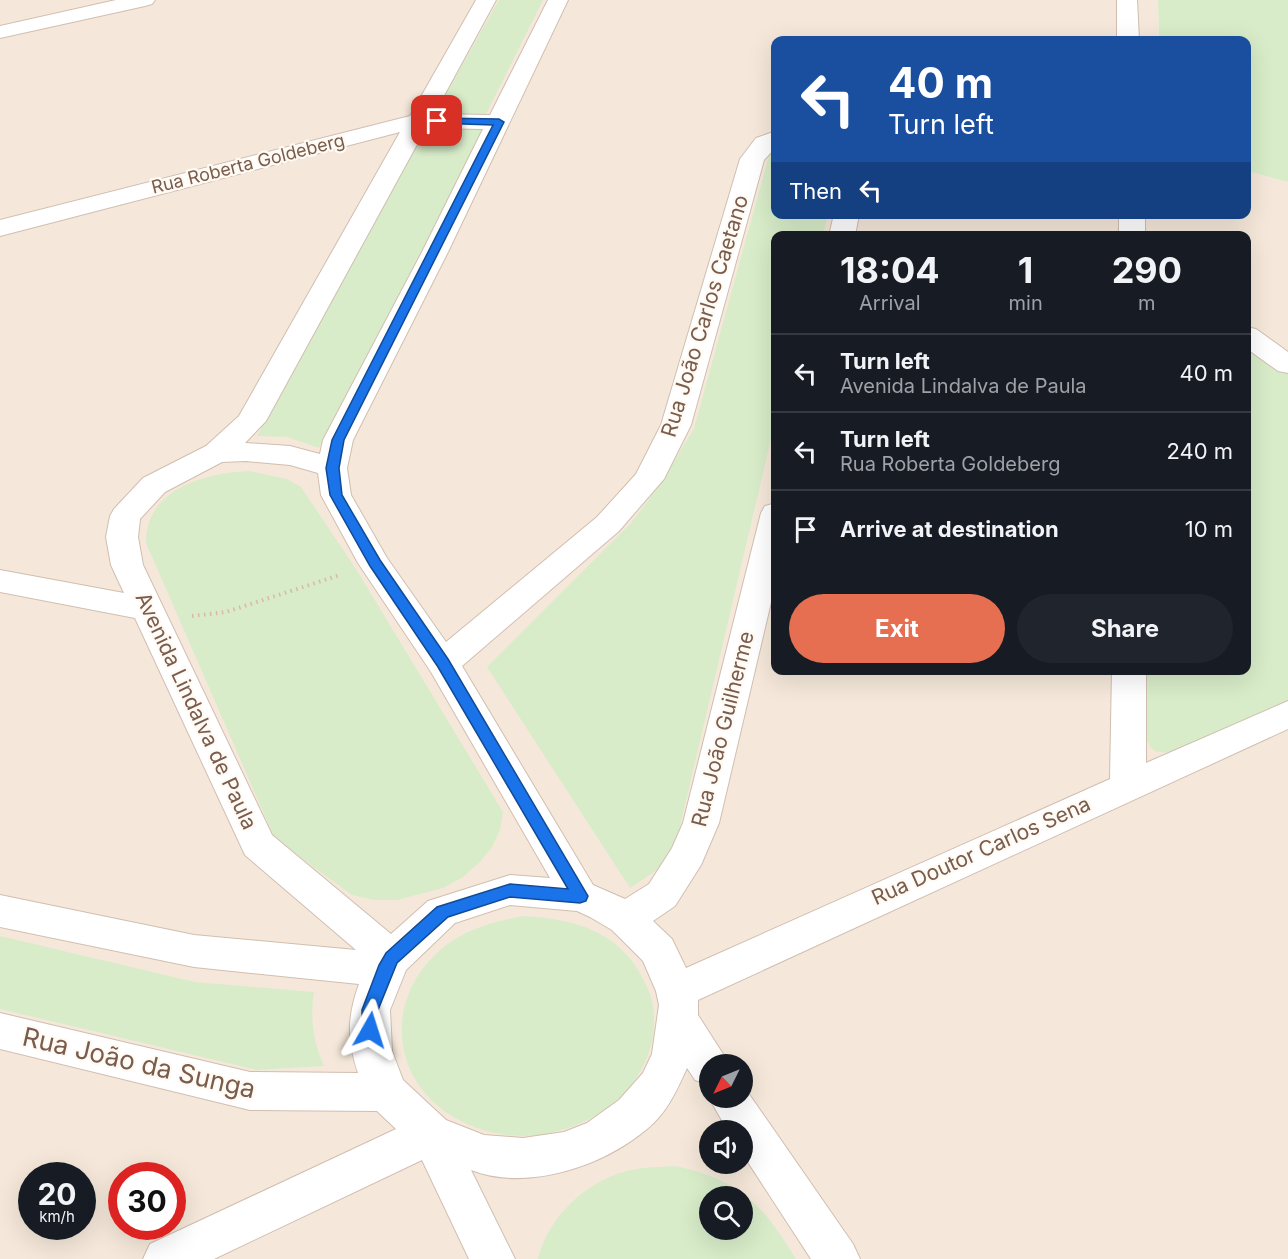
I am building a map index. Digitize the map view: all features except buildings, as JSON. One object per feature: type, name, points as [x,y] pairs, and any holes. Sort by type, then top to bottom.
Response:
[{"type":"street","points":[[0,33],[145,0]]},
{"type":"street","name":"Avenida Lindalva de Paula","points":[[388,964],[258,845],[127,565],[122,537],[125,516],[154,485],[216,453],[251,421],[486,0]]},
{"type":"street","points":[[558,0],[338,440],[332,468],[336,495],[374,562],[443,663],[580,896]]},
{"type":"street","points":[[1127,0],[1128,36]]},
{"type":"street","name":"Rua Roberta Goldeberg","points":[[0,228],[417,121],[499,122]]},
{"type":"street","name":"Rua João Carlos Caetano","points":[[443,663],[608,524],[649,479],[676,425],[752,159],[764,143],[771,140]]},
{"type":"street","points":[[1251,339],[1288,365]]},
{"type":"street","name":"Avenida Lindalva de Paula","points":[[216,453],[269,452],[313,460],[332,468]]},
{"type":"street","name":"Rua João Guilherme","points":[[627,919],[662,895],[688,854],[701,823],[771,534]]},
{"type":"street","points":[[0,581],[149,609]]},
{"type":"street","points":[[1128,785],[1129,675]]},
{"type":"street","name":"Rua Doutor Carlos Sena","points":[[677,1006],[1128,785],[1288,714]]},
{"type":"street","points":[[492,1259],[431,1134],[386,1092],[371,1051],[370,1010],[388,964],[442,912],[510,890],[580,896],[627,919],[658,951],[677,1006],[703,1054]]},
{"type":"street","points":[[0,911],[194,951],[388,964]]},
{"type":"street","points":[[166,1259],[431,1134],[483,1155],[523,1158],[564,1152],[602,1137],[634,1114],[658,1086],[673,1054],[677,1006]]},
{"type":"street","name":"Rua João da Sunga","points":[[0,1031],[250,1091],[386,1092]]},
{"type":"street","points":[[737,1108],[837,1259]]},
{"type":"path","points":[[149,609],[193,616],[226,612],[374,562]]},
{"type":"shaded area","points":[[0,0],[1158,0],[1159,36],[771,36],[771,219],[1251,219],[1251,172],[1288,182],[1288,1259],[0,1259]]},
{"type":"green space","points":[[499,0],[543,0],[486,114],[443,115],[436,111]]},
{"type":"green space","points":[[1158,0],[1288,0],[1288,182],[1251,172],[1251,36],[1159,36]]},
{"type":"green space","points":[[486,127],[319,448],[287,437],[257,436],[424,132],[433,128]]},
{"type":"green space","points":[[770,152],[771,219],[827,219],[824,231],[771,231],[771,439],[677,839],[660,868],[630,888],[487,667],[630,524],[660,485],[694,428]]},
{"type":"green space","points":[[1251,346],[1288,373],[1288,701],[1175,753],[1157,752],[1151,748],[1145,737],[1145,675],[1251,675]]},
{"type":"green space","points":[[249,471],[287,479],[301,487],[356,569],[503,812],[500,830],[492,847],[463,877],[443,888],[397,900],[374,900],[352,895],[275,839],[146,543],[148,524],[155,509],[167,497],[197,480],[232,472]]},
{"type":"green space","points":[[524,916],[564,921],[582,926],[598,933],[627,955],[648,989],[654,1015],[654,1029],[648,1055],[642,1068],[619,1099],[600,1113],[579,1124],[545,1134],[522,1136],[489,1132],[467,1124],[434,1103],[417,1083],[407,1060],[402,1037],[403,1012],[411,988],[425,966],[445,946],[463,934],[482,926]]},
{"type":"green space","points":[[0,936],[195,982],[314,992],[313,1030],[324,1066],[257,1070],[0,1009]]},
{"type":"green space","points":[[676,1166],[699,1172],[699,1174],[718,1179],[730,1186],[699,1186],[699,1240],[753,1240],[753,1203],[772,1223],[796,1259],[538,1259],[542,1245],[557,1219],[578,1197],[590,1187],[617,1174],[646,1168]]},
{"type":"route","points":[[370,1030],[370,1010],[384,970],[392,958],[442,912],[510,890],[580,896],[443,663],[374,562],[336,495],[332,468],[338,440],[499,122],[437,121]]}]
